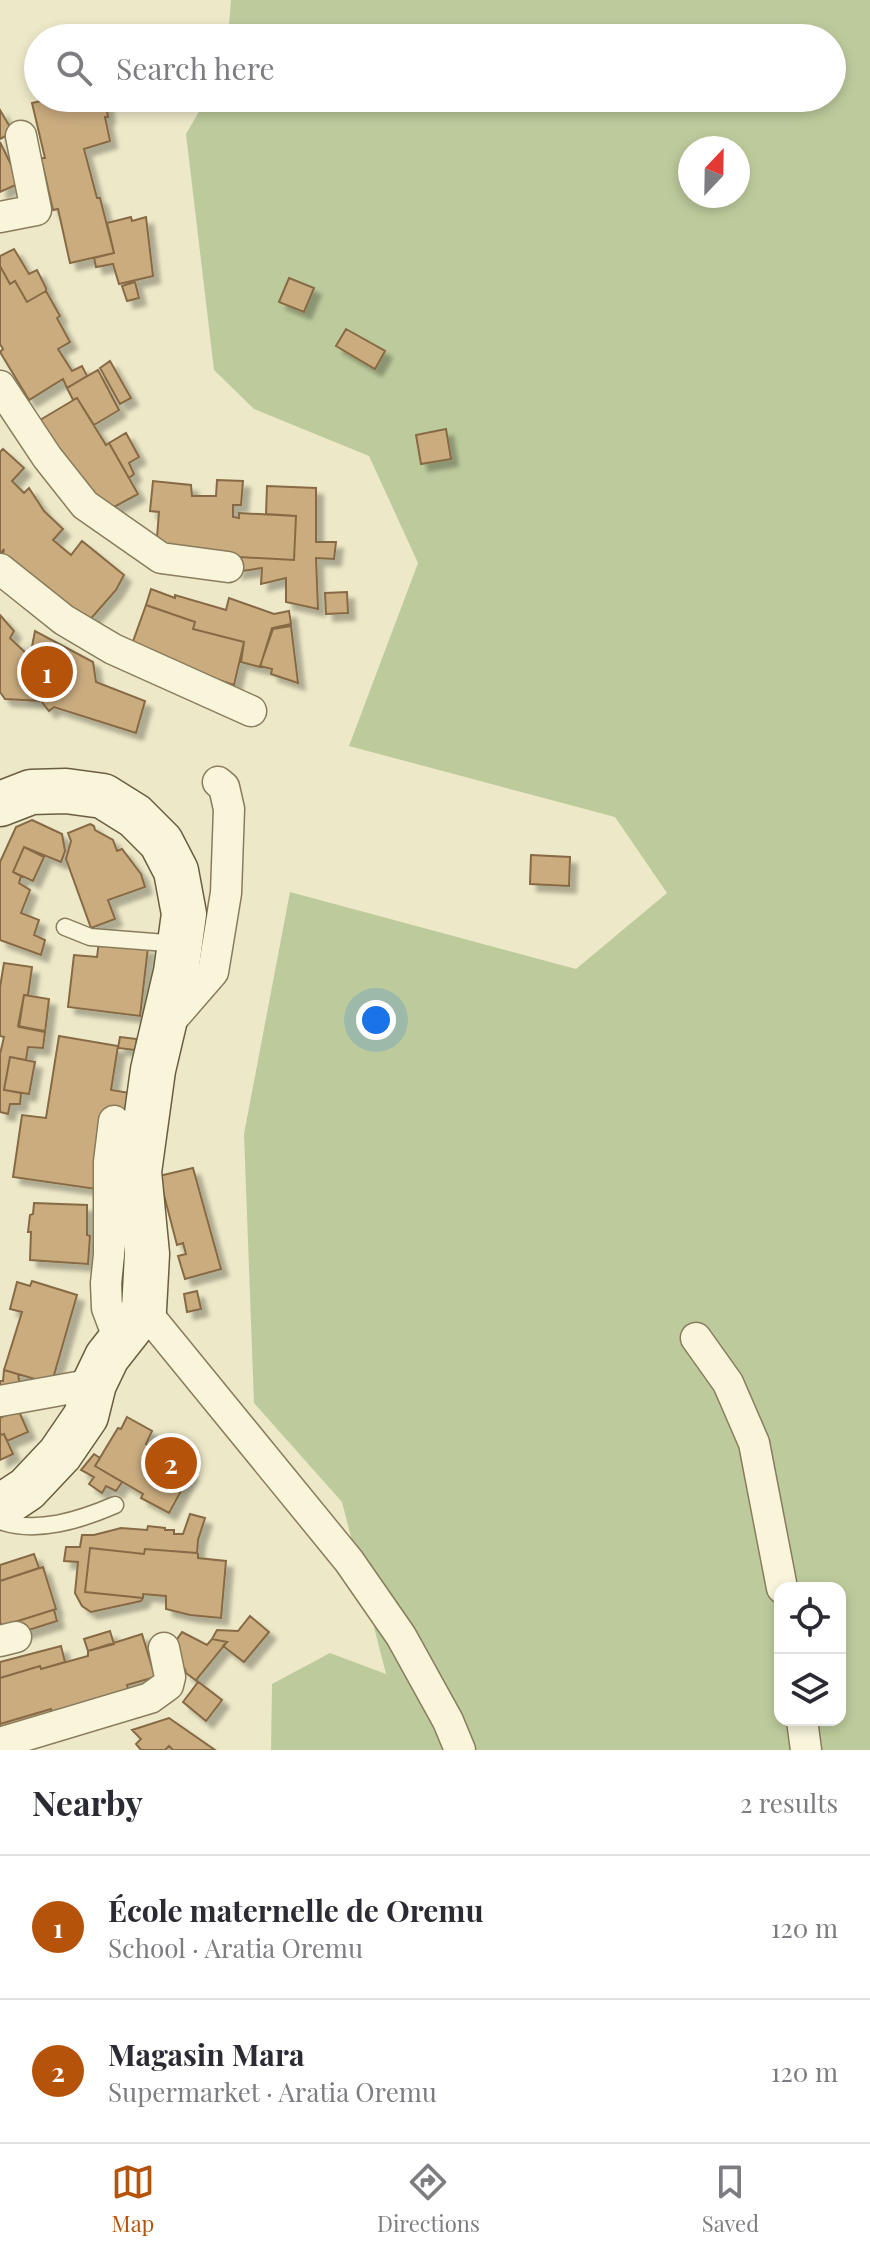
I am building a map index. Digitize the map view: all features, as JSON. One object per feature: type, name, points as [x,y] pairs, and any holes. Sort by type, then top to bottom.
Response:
[{"type":"main road","points":[[0,804],[31,792],[66,791],[103,796],[135,816],[161,842],[176,871],[184,914],[176,972],[153,1070],[139,1172],[147,1254],[131,1325],[107,1357],[94,1384],[86,1416],[60,1454],[27,1489],[0,1507]]},
{"type":"street","points":[[0,217],[36,210],[21,136]]},
{"type":"street","points":[[0,386],[47,457],[85,505],[161,558],[228,567]]},
{"type":"street","points":[[0,569],[64,620],[113,649],[251,711]]},
{"type":"street","points":[[161,1033],[213,972],[226,893],[229,809],[224,787],[218,782]]},
{"type":"street","points":[[114,1121],[109,1174],[107,1308],[131,1325],[349,1561],[401,1636],[448,1721],[460,1750]]},
{"type":"street","points":[[696,1338],[728,1383],[754,1443],[781,1582]]},
{"type":"street","points":[[0,1401],[94,1384]]},
{"type":"street","points":[[0,1743],[150,1698],[168,1685],[170,1677],[164,1648]]},
{"type":"street","points":[[803,1726],[806,1750]]},
{"type":"lane","points":[[65,927],[90,937],[181,944]]},
{"type":"lane","points":[[0,1521],[17,1527],[41,1525],[68,1521],[115,1505]]},
{"type":"green space","points":[[231,0],[870,0],[870,1750],[271,1750],[272,1684],[330,1653],[386,1674],[342,1502],[254,1403],[244,1134],[290,892],[576,969],[667,893],[615,817],[349,746],[418,563],[369,456],[254,409],[214,370],[186,134],[199,112],[846,112],[846,24],[229,24]]},
{"type":"building","points":[[0,110],[13,132],[0,139]]},
{"type":"building","points":[[34,112],[107,112],[108,117],[105,117],[110,141],[84,149],[114,253],[70,263],[58,209],[53,210],[41,158],[45,158]]},
{"type":"building","points":[[0,142],[20,183],[0,192]]},
{"type":"building","points":[[131,217],[132,221],[146,217],[153,276],[119,284],[113,264],[96,267],[94,258],[114,253],[107,223]]},
{"type":"building","points":[[14,249],[29,274],[37,270],[46,288],[46,291],[27,302],[15,281],[10,284],[0,266],[0,256]]},
{"type":"building","points":[[0,266],[10,284],[15,281],[27,302],[46,291],[70,342],[58,349],[72,371],[82,366],[87,376],[67,388],[63,379],[29,400],[0,352],[3,349],[0,344]]},
{"type":"building","points":[[289,278],[314,288],[304,312],[279,302]]},
{"type":"building","points":[[135,282],[139,298],[127,301],[122,286]]},
{"type":"building","points":[[346,329],[385,351],[375,369],[336,346]]},
{"type":"building","points":[[110,361],[131,398],[120,404],[100,368]]},
{"type":"building","points":[[98,370],[119,410],[94,425],[67,388]]},
{"type":"building","points":[[77,398],[106,445],[109,443],[138,494],[101,514],[40,420]]},
{"type":"building","points":[[446,429],[451,459],[421,464],[416,435]]},
{"type":"building","points":[[126,433],[139,457],[129,463],[134,474],[129,478],[109,443]]},
{"type":"building","points":[[3,449],[24,468],[12,481],[24,493],[29,488],[44,511],[63,529],[53,540],[71,555],[82,541],[124,575],[116,590],[87,623],[45,585],[43,588],[3,554],[4,549],[0,554],[0,452]]},
{"type":"building","points":[[217,480],[243,481],[241,505],[233,505],[233,517],[239,518],[239,513],[296,516],[294,560],[239,557],[239,561],[156,550],[159,512],[150,511],[153,481],[191,485],[192,496],[216,496]]},
{"type":"building","points":[[267,486],[316,488],[316,542],[336,542],[334,559],[316,558],[318,609],[286,602],[286,578],[261,584],[262,568],[235,572],[239,557],[294,560],[296,516],[266,514]]},
{"type":"building","points":[[151,589],[226,610],[229,598],[274,614],[289,611],[291,624],[272,628],[260,667],[241,662],[244,642],[193,629],[195,622],[146,605]]},
{"type":"building","points":[[347,592],[348,613],[326,614],[325,593]]},
{"type":"building","points":[[146,605],[195,622],[193,629],[244,642],[234,685],[131,647]]},
{"type":"building","points":[[0,615],[14,631],[10,638],[30,657],[35,631],[93,662],[96,682],[145,701],[136,733],[54,707],[49,711],[41,701],[5,699],[0,692]]},
{"type":"building","points":[[291,626],[298,683],[271,674],[272,669],[260,666],[273,629]]},
{"type":"building","points":[[32,820],[62,834],[65,851],[61,862],[24,847],[13,872],[21,876],[19,883],[30,890],[21,913],[39,920],[34,935],[45,940],[41,955],[0,940],[0,862],[16,827]]},
{"type":"building","points":[[90,824],[113,840],[117,851],[122,849],[141,874],[145,887],[108,900],[115,919],[91,928],[66,859],[71,841],[68,833]]},
{"type":"building","points":[[24,847],[44,857],[33,881],[13,872]]},
{"type":"building","points":[[531,855],[570,857],[569,886],[530,884]]},
{"type":"building","points":[[99,941],[148,947],[140,1016],[68,1007],[74,955],[97,957]]},
{"type":"building","points":[[4,963],[32,967],[28,995],[24,995],[18,1026],[45,1031],[43,1048],[28,1047],[26,1060],[10,1057],[4,1090],[21,1093],[20,1104],[10,1104],[8,1114],[0,1112],[0,1054],[4,1037],[0,1036],[0,987]]},
{"type":"building","points":[[24,995],[49,999],[45,1032],[19,1027]]},
{"type":"building","points":[[59,1036],[118,1046],[111,1090],[130,1093],[126,1117],[103,1190],[13,1177],[22,1115],[46,1118]]},
{"type":"building","points":[[120,1037],[137,1039],[135,1050],[118,1048]]},
{"type":"building","points":[[10,1057],[35,1062],[29,1094],[4,1090]]},
{"type":"building","points":[[193,1168],[221,1269],[185,1279],[178,1256],[186,1254],[183,1243],[177,1245],[159,1176]]},
{"type":"building","points":[[34,1203],[87,1205],[87,1235],[90,1236],[88,1264],[30,1260],[31,1232],[28,1232]]},
{"type":"building","points":[[32,1281],[77,1295],[52,1382],[35,1384],[35,1379],[4,1370],[22,1312],[10,1309],[17,1282],[30,1286]]},
{"type":"building","points":[[197,1291],[201,1309],[187,1312],[184,1294]]},
{"type":"building","points":[[4,1370],[18,1374],[20,1386],[0,1389]]},
{"type":"building","points":[[18,1409],[28,1432],[7,1441],[4,1434],[0,1435],[0,1418]]},
{"type":"building","points":[[127,1417],[152,1431],[146,1444],[167,1456],[165,1460],[191,1473],[169,1513],[95,1466]]},
{"type":"building","points":[[4,1434],[13,1454],[0,1460],[0,1435]]},
{"type":"building","points":[[94,1454],[100,1458],[95,1466],[122,1482],[116,1491],[106,1486],[102,1493],[89,1484],[94,1477],[81,1470]]},
{"type":"building","points":[[190,1514],[205,1518],[197,1553],[145,1549],[144,1554],[90,1548],[85,1592],[143,1598],[91,1612],[82,1606],[75,1593],[78,1562],[64,1561],[66,1547],[80,1547],[82,1535],[121,1528],[147,1530],[148,1526],[183,1534]]},
{"type":"building","points":[[90,1548],[144,1554],[145,1549],[197,1553],[198,1558],[226,1561],[221,1618],[166,1609],[166,1596],[143,1594],[143,1598],[85,1592]]},
{"type":"building","points":[[34,1554],[39,1568],[0,1581],[0,1565]]},
{"type":"building","points":[[43,1567],[56,1609],[2,1626],[0,1581]]},
{"type":"building","points":[[56,1609],[57,1621],[0,1639],[0,1622],[2,1626]]},
{"type":"building","points":[[250,1616],[269,1632],[244,1662],[223,1646],[227,1642],[212,1639],[217,1630],[238,1631]]},
{"type":"building","points":[[110,1631],[114,1644],[88,1651],[84,1639]]},
{"type":"building","points":[[182,1632],[207,1645],[212,1639],[227,1642],[196,1680],[222,1700],[206,1721],[183,1702],[198,1682],[171,1659],[169,1651]]},
{"type":"building","points":[[142,1634],[155,1677],[127,1685],[131,1700],[52,1713],[51,1709],[0,1724],[0,1678],[88,1656],[88,1651]]},
{"type":"building","points":[[61,1646],[65,1662],[0,1678],[0,1662]]},
{"type":"building","points":[[51,1709],[52,1713],[0,1735],[0,1724]]},
{"type":"building","points":[[169,1718],[215,1750],[173,1750],[169,1746],[165,1750],[141,1750],[136,1744],[141,1739],[132,1730]]},
{"type":"place","name":"École maternelle de Oremu","points":[[47,672]]},
{"type":"place","name":"Magasin Mara","points":[[171,1463]]}]
